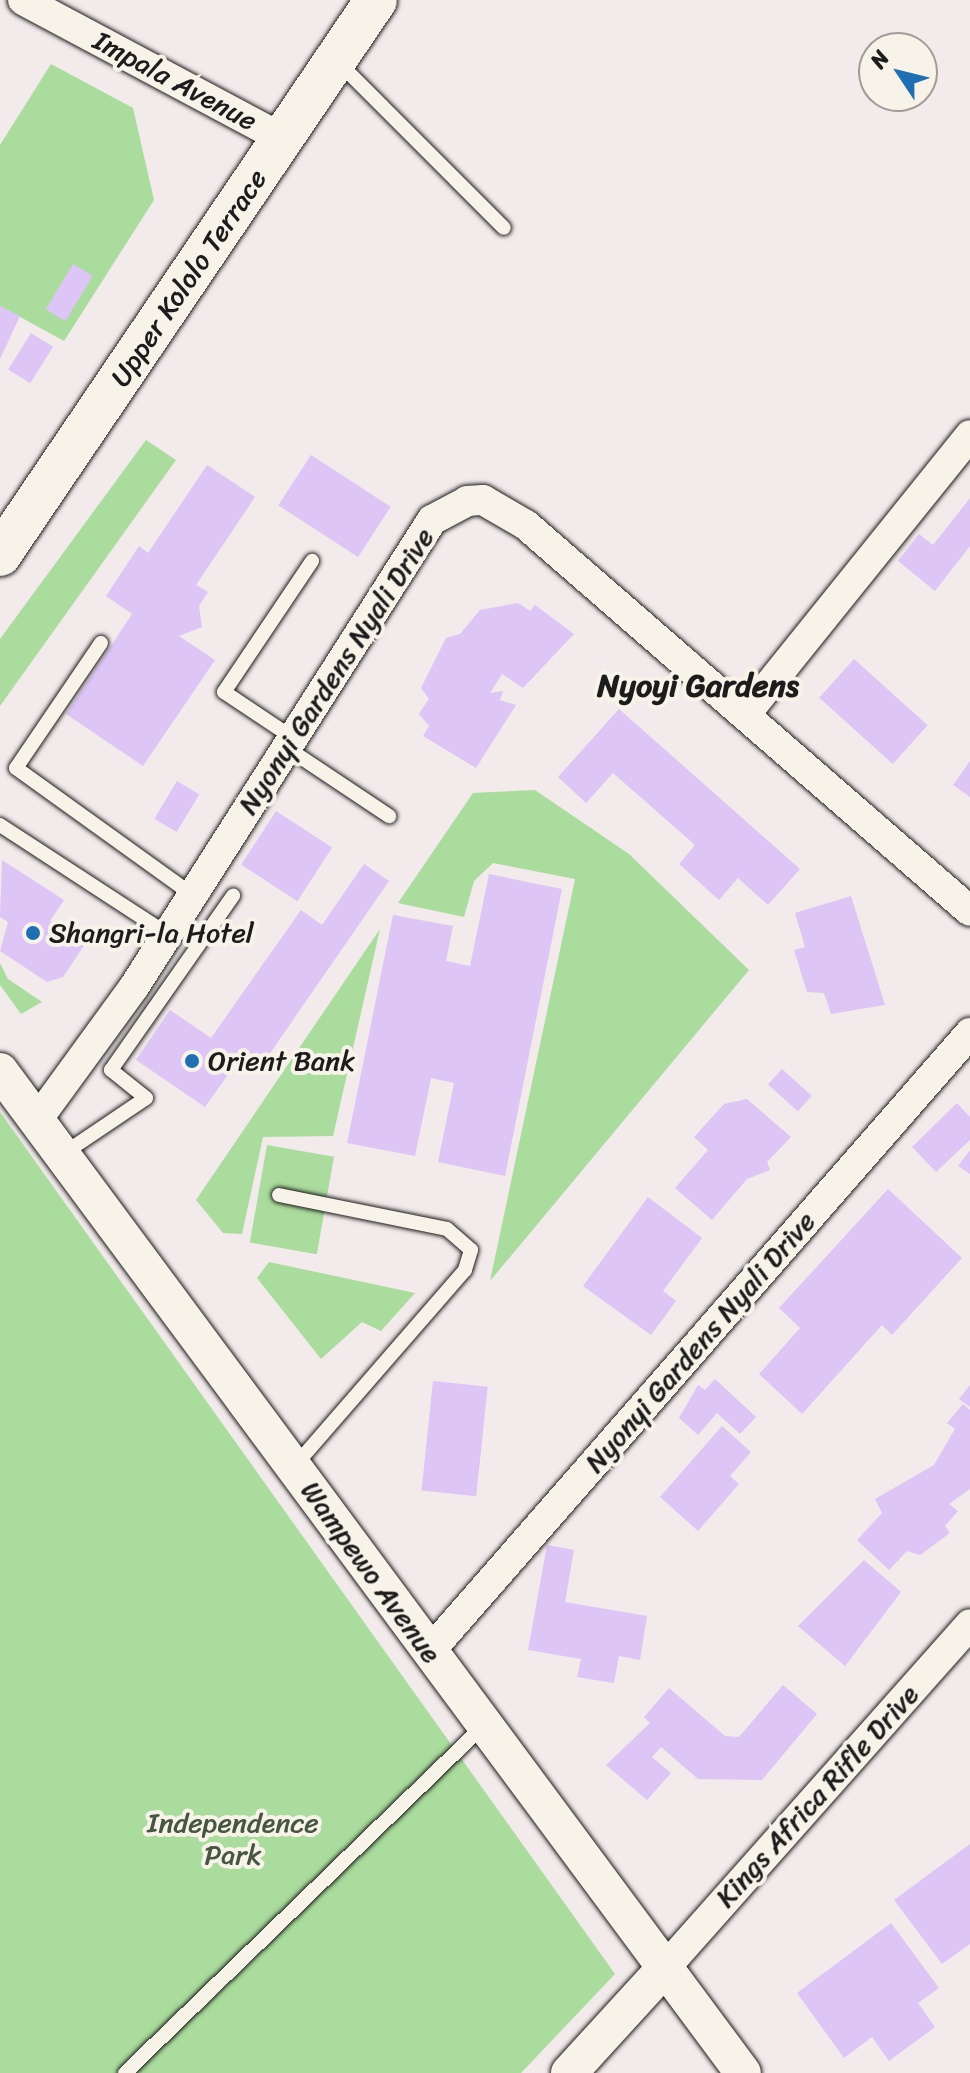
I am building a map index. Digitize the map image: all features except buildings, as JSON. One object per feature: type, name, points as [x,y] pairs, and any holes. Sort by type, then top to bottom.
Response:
[{"type":"main road","name":"Upper Kololo Terrace","points":[[0,555],[376,0]]},
{"type":"street","name":"Impala Avenue","points":[[23,0],[283,139]]},
{"type":"street","points":[[745,715],[970,435]]},
{"type":"street","name":"Nyonyi Gardens Nyali Drive","points":[[37,1120],[146,994],[167,934],[432,520],[449,505],[483,500],[526,525],[970,911]]},
{"type":"street","name":"Nyonyi Gardens Nyali Drive","points":[[430,1651],[970,1033]]},
{"type":"street","name":"Wampewo Avenue","points":[[0,1071],[743,2073]]},
{"type":"street","name":"Kings Africa Rifle Drive","points":[[664,1969],[970,1624]]},
{"type":"street","points":[[569,2073],[664,1969]]},
{"type":"lane","points":[[336,60],[504,228]]},
{"type":"lane","points":[[312,561],[224,692],[389,816]]},
{"type":"lane","points":[[101,643],[16,768],[193,895]]},
{"type":"lane","points":[[0,825],[167,934]]},
{"type":"lane","points":[[63,1154],[146,1098],[111,1070],[146,994],[233,896]]},
{"type":"lane","points":[[279,1195],[447,1229],[471,1250],[465,1270],[294,1467]]},
{"type":"lane","points":[[125,2073],[484,1724]]},
{"type":"green space","points":[[51,64],[133,108],[154,200],[64,341],[0,306],[0,145]]},
{"type":"green space","points":[[146,440],[176,460],[0,706],[0,639]]},
{"type":"green space","points":[[535,790],[629,854],[749,970],[490,1281],[575,879],[493,863],[474,881],[464,917],[398,903],[473,793]]},
{"type":"green space","points":[[380,929],[333,1136],[263,1137],[242,1234],[223,1233],[196,1200]]},
{"type":"green space","points":[[0,963],[8,979],[42,1002],[21,1014],[0,985]]},
{"type":"green space","name":"Independence Park","points":[[0,1112],[615,1974],[521,2073],[0,2073]]},
{"type":"green space","points":[[267,1145],[334,1157],[317,1254],[250,1242]]},
{"type":"green space","points":[[269,1262],[415,1293],[381,1331],[362,1322],[321,1359],[257,1278]]},
{"type":"place","name":"Shangri-la Hotel","points":[[33,933]]},
{"type":"place","name":"Orient Bank","points":[[192,1061]]},
{"type":"district","name":"Nyoyi Gardens","points":[[698,686]]}]
